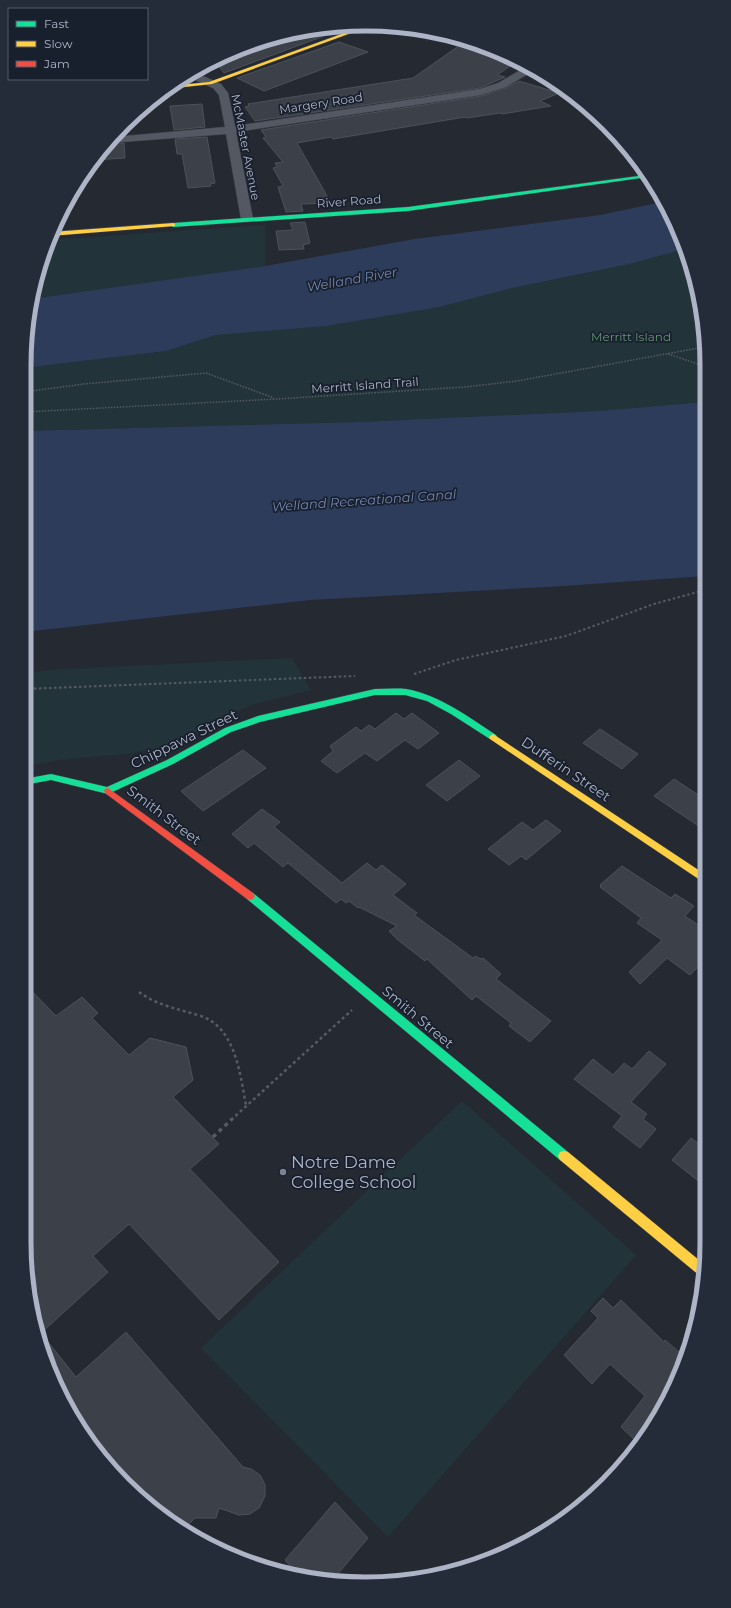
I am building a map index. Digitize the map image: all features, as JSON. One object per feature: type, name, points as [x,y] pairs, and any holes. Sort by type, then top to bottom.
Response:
[{"type":"street","points":[[181,86],[210,83],[349,32]]},
{"type":"street","name":"Margery Road","points":[[119,139],[230,130],[490,91],[501,87],[525,72]]},
{"type":"street","name":"McMaster Avenue","points":[[196,77],[217,86],[224,95],[247,219]]},
{"type":"street","name":"River Road","points":[[58,233],[247,219],[408,209],[642,177]]},
{"type":"street","name":"Chippawa Street","points":[[108,791],[170,762],[228,730],[258,719],[375,692],[405,692]]},
{"type":"street","name":"Dufferin Street","points":[[405,692],[430,699],[448,708],[544,770],[700,876]]},
{"type":"street","points":[[31,781],[51,777],[108,791]]},
{"type":"street","name":"Smith Street","points":[[108,791],[254,899],[699,1268]]},
{"type":"path","name":"Merritt Island Trail","points":[[31,412],[465,388],[517,381],[699,348]]},
{"type":"path","points":[[668,354],[700,365]]},
{"type":"path","points":[[31,391],[84,384],[206,373],[277,399]]},
{"type":"path","points":[[409,675],[417,674],[456,660],[566,636],[654,604],[700,591]]},
{"type":"path","points":[[31,689],[358,676]]},
{"type":"path","points":[[139,992],[157,1004],[202,1017],[210,1020],[217,1026],[229,1042],[233,1051],[246,1105]]},
{"type":"path","points":[[213,1137],[246,1105],[369,995]]},
{"type":"green space","points":[[265,225],[265,266],[37,298],[55,240]]},
{"type":"green space","name":"Merritt Island","points":[[679,250],[689,279],[697,322],[700,366],[700,402],[599,411],[360,422],[31,431],[31,367],[166,351],[216,335],[326,326],[440,307],[508,289],[588,273]]},
{"type":"green space","points":[[292,658],[311,690],[254,704],[160,748],[134,753],[60,760],[31,765],[31,673],[47,670]]},
{"type":"green space","points":[[462,1101],[636,1255],[388,1537],[201,1348]]},
{"type":"water","name":"Welland River","points":[[658,203],[675,237],[679,250],[629,264],[508,289],[440,307],[326,326],[216,335],[166,351],[31,367],[34,322],[37,298],[265,266],[415,239],[600,215]]},
{"type":"water","name":"Welland Recreational Canal","points":[[700,402],[700,576],[563,586],[310,600],[31,631],[31,431],[360,422],[599,411]]},
{"type":"building","points":[[319,34],[324,36],[224,73],[218,65],[237,56],[279,42],[300,37]]},
{"type":"building","points":[[339,42],[368,52],[264,91],[237,78]]},
{"type":"building","points":[[460,45],[494,56],[512,65],[497,75],[505,77],[480,88],[255,121],[245,107],[249,106],[248,104],[413,78]]},
{"type":"building","points":[[519,81],[559,93],[540,101],[551,106],[502,114],[465,117],[333,139],[331,137],[297,143],[331,203],[301,204],[303,211],[286,212],[278,187],[283,186],[273,168],[277,167],[275,163],[283,162],[263,138],[266,137],[261,130],[481,96],[506,88]]},
{"type":"building","points":[[202,104],[205,127],[174,130],[170,106]]},
{"type":"building","points":[[207,137],[215,183],[210,184],[211,186],[188,188],[182,154],[177,154],[175,139]]},
{"type":"building","points":[[124,143],[125,158],[102,159],[114,145]]},
{"type":"building","points":[[305,222],[310,243],[303,245],[304,249],[279,250],[276,231],[293,230],[290,223]]},
{"type":"building","points":[[396,713],[404,719],[412,713],[439,733],[418,749],[405,740],[377,761],[365,753],[337,773],[321,761],[333,751],[330,746],[356,727],[361,731],[369,725],[375,729]]},
{"type":"building","points":[[600,729],[638,754],[622,769],[583,743]]},
{"type":"building","points":[[243,750],[266,768],[203,811],[181,791]]},
{"type":"building","points":[[459,760],[480,776],[447,801],[426,785]]},
{"type":"building","points":[[674,779],[700,796],[700,827],[654,796]]},
{"type":"building","points":[[262,809],[280,822],[274,827],[342,883],[367,863],[376,870],[382,865],[406,884],[393,895],[417,913],[414,915],[473,958],[476,956],[480,959],[483,958],[501,974],[496,979],[551,1021],[530,1042],[509,1026],[511,1023],[476,996],[472,1000],[427,959],[425,961],[398,940],[389,931],[397,926],[359,907],[358,908],[349,901],[346,903],[341,899],[336,903],[288,863],[283,867],[254,843],[248,848],[232,834]]},
{"type":"building","points":[[546,820],[561,831],[526,860],[521,856],[509,865],[488,849],[522,822],[533,830]]},
{"type":"building","points":[[622,866],[671,898],[675,894],[694,906],[685,916],[700,926],[700,965],[690,975],[667,958],[640,984],[629,972],[662,940],[637,923],[641,918],[600,887],[600,885]]},
{"type":"building","points":[[31,990],[56,1016],[82,997],[98,1013],[92,1018],[129,1055],[150,1038],[186,1047],[193,1080],[173,1097],[219,1144],[190,1169],[279,1262],[219,1320],[129,1224],[93,1256],[108,1272],[43,1331],[37,1308],[34,1286],[31,1242]]},
{"type":"building","points":[[649,1051],[666,1064],[631,1102],[647,1114],[643,1119],[656,1129],[640,1148],[613,1127],[622,1116],[574,1079],[593,1059],[613,1075],[624,1063],[632,1069]]},
{"type":"building","points":[[691,1138],[700,1145],[700,1182],[672,1160]]},
{"type":"building","points":[[603,1298],[613,1308],[621,1300],[664,1342],[665,1340],[681,1354],[666,1390],[635,1440],[621,1427],[645,1396],[610,1364],[592,1384],[564,1355],[598,1318],[591,1311]]},
{"type":"building","points":[[126,1332],[243,1467],[251,1469],[260,1475],[265,1485],[265,1496],[259,1508],[250,1514],[239,1515],[219,1508],[216,1518],[195,1518],[187,1526],[180,1521],[145,1494],[114,1463],[87,1428],[76,1410],[56,1371],[45,1338],[76,1377]]},
{"type":"building","points":[[335,1502],[368,1538],[337,1575],[307,1572],[304,1568],[301,1571],[293,1569],[285,1560]]},
{"type":"traffic: fast","points":[[173,225],[408,209],[642,177]]},
{"type":"traffic: fast","points":[[31,781],[51,777],[108,791],[170,762],[228,730],[258,719],[375,692],[405,692],[430,699],[454,712],[493,737]]},
{"type":"traffic: fast","points":[[250,896],[564,1156]]},
{"type":"traffic: slow","points":[[181,86],[210,83],[353,32]]},
{"type":"traffic: slow","points":[[58,233],[173,225]]},
{"type":"traffic: slow","points":[[493,737],[700,876]]},
{"type":"traffic: slow","points":[[564,1156],[699,1268]]},
{"type":"traffic: jam","points":[[108,791],[250,896]]},
{"type":"place","name":"Notre Dame College School","points":[[283,1172]]}]
